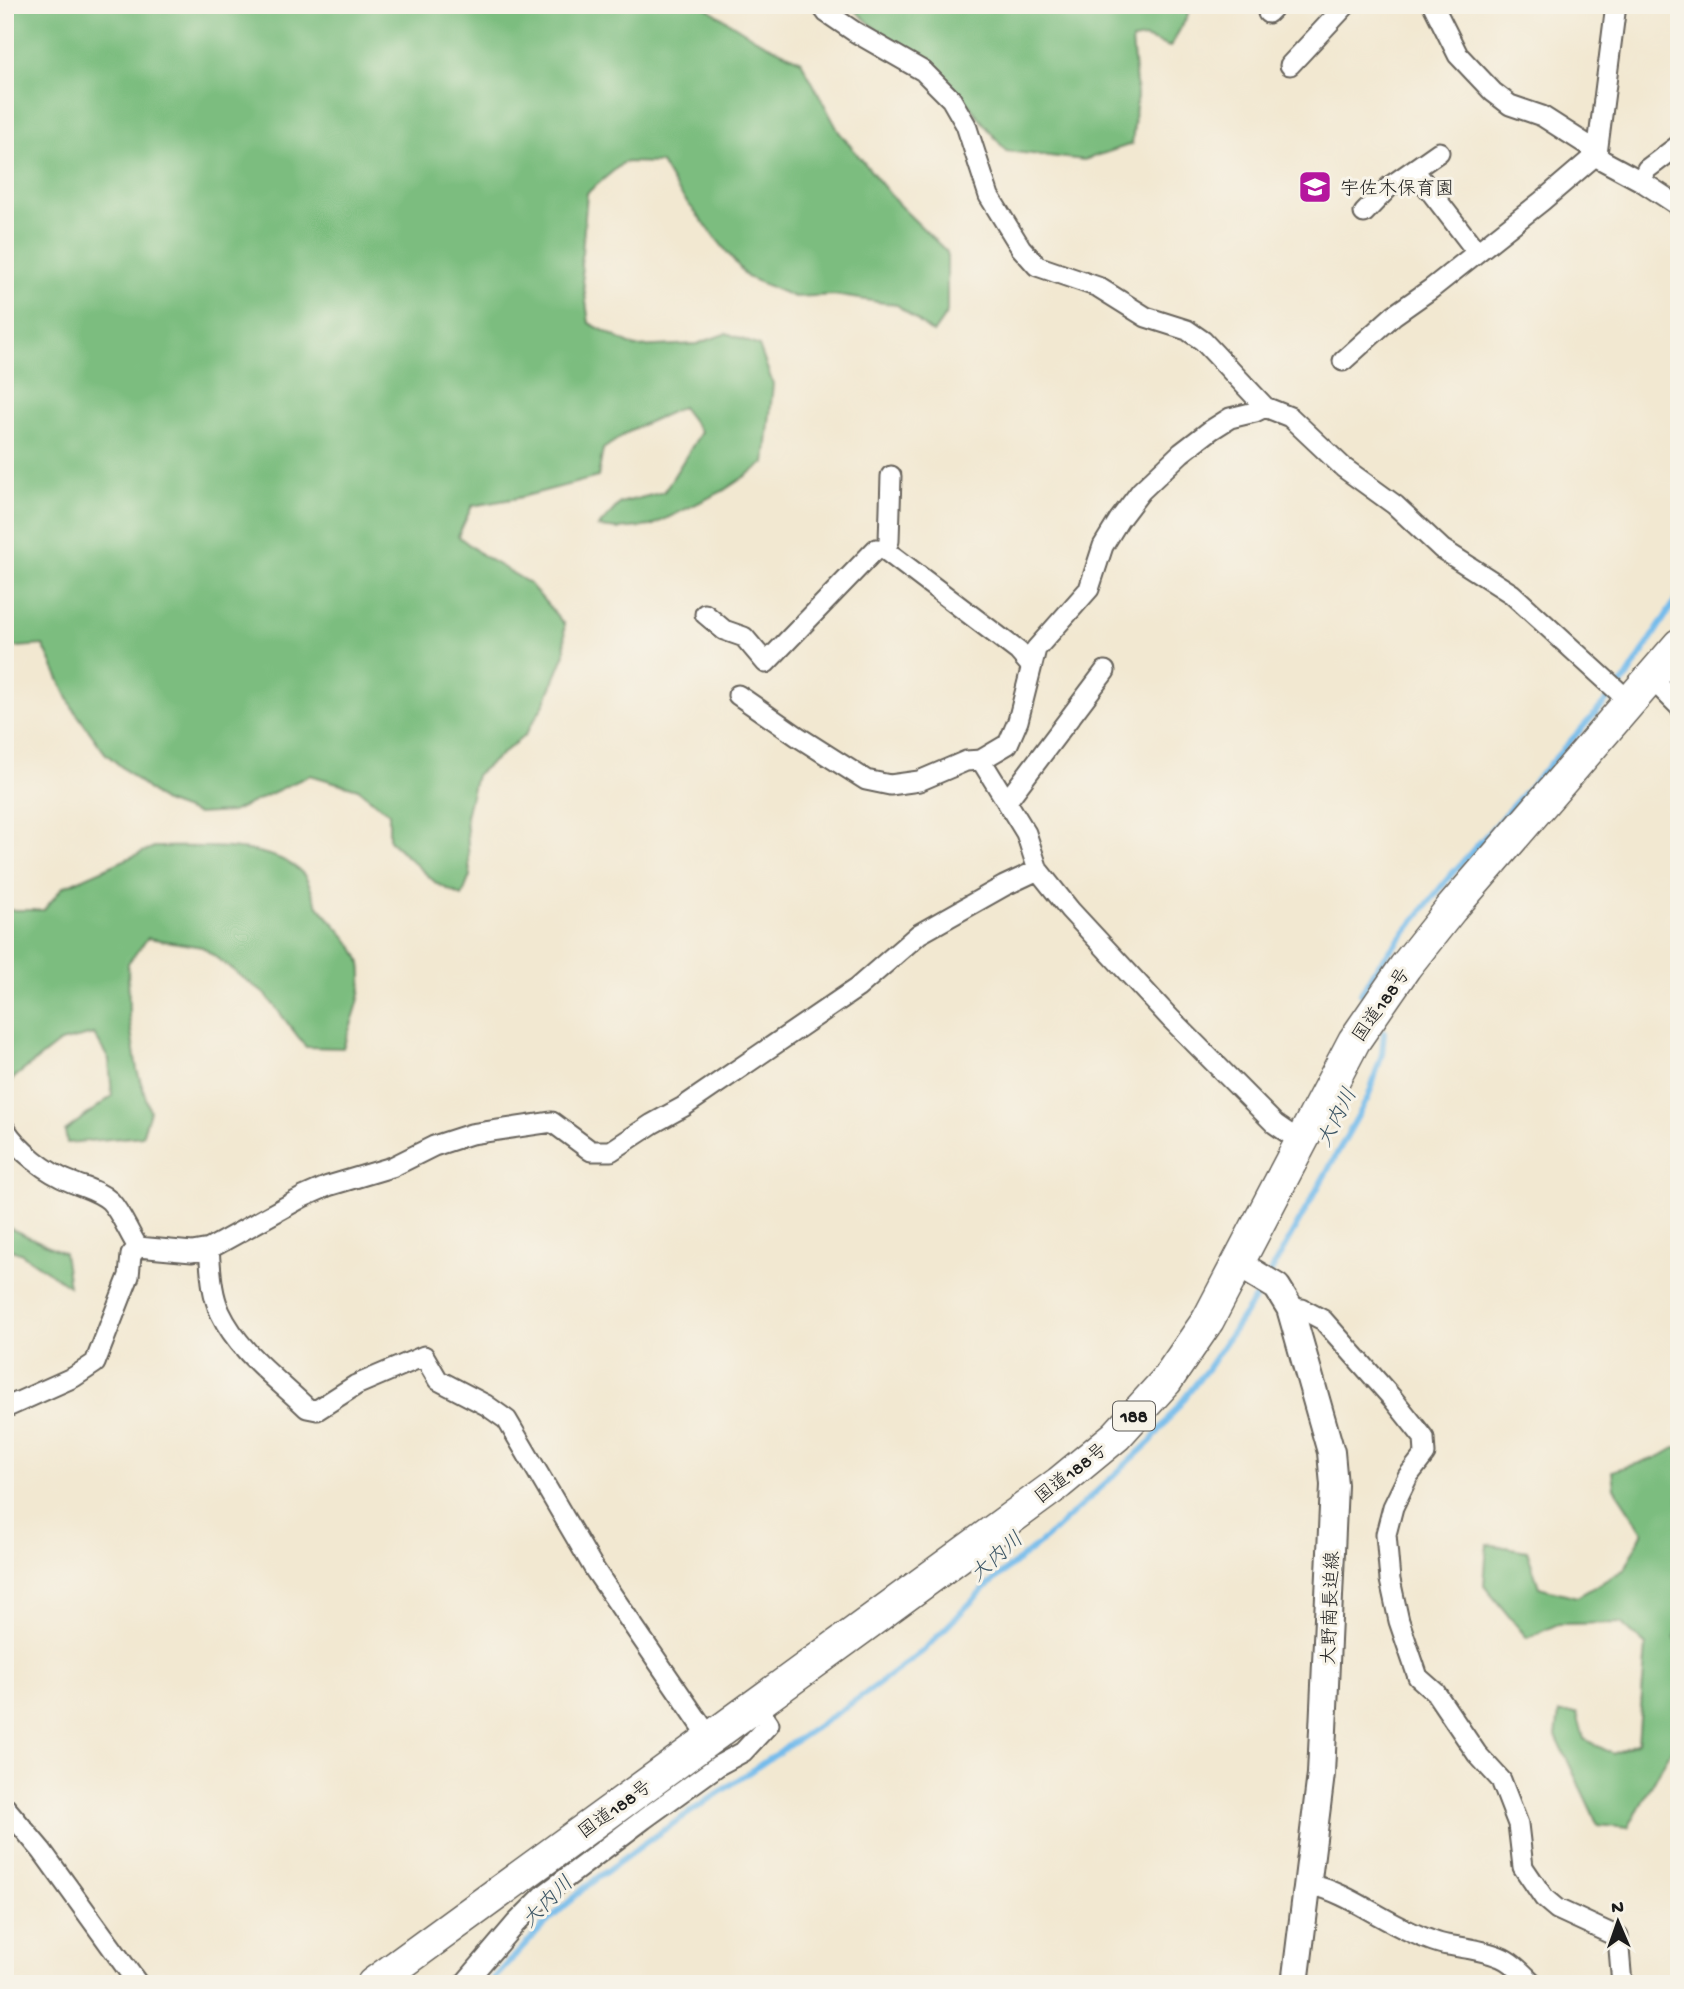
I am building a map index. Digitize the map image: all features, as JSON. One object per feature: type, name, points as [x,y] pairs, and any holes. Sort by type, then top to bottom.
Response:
[{"type":"highway","name":"国道188号","points":[[373,1984],[1059,1483],[1116,1436],[1166,1381],[1246,1268],[1301,1142],[1354,1041],[1405,967],[1451,909],[1679,645]]},
{"type":"main road","points":[[1246,1268],[1283,1297]]},
{"type":"main road","name":"大野南長迫線","points":[[1283,1297],[1331,1452],[1334,1485],[1322,1761],[1295,1984]]},
{"type":"street","points":[[821,5],[827,13],[855,32],[923,71],[951,99],[966,125],[989,196],[1021,248],[1037,266],[1098,287],[1146,317],[1187,330],[1203,341],[1265,407],[1290,417],[1344,468],[1395,505],[1442,549],[1512,594],[1630,703]]},
{"type":"street","points":[[1290,65],[1346,5]]},
{"type":"street","points":[[1433,5],[1458,55],[1493,92],[1510,105],[1542,116],[1590,146],[1602,160],[1679,206]]},
{"type":"street","points":[[1343,361],[1394,315],[1542,201],[1597,154],[1616,5]]},
{"type":"street","points":[[1641,181],[1647,169],[1679,145]]},
{"type":"street","points":[[1364,213],[1389,187],[1439,152]]},
{"type":"street","points":[[1413,170],[1477,252]]},
{"type":"street","points":[[738,695],[866,780],[890,785],[919,781],[966,761],[981,760],[1008,744],[1018,721],[1036,649],[1089,589],[1103,546],[1141,492],[1181,453],[1211,430],[1230,418],[1265,407]]},
{"type":"street","points":[[885,550],[889,541],[891,476]]},
{"type":"street","points":[[705,614],[724,629],[744,637],[766,663],[876,548],[885,550],[1018,651],[1031,666]]},
{"type":"street","points":[[1007,802],[1105,671]]},
{"type":"street","points":[[1652,679],[1679,706]]},
{"type":"street","points":[[981,760],[1026,833],[1038,870],[1070,911],[1170,1018],[1275,1124],[1301,1142]]},
{"type":"street","points":[[138,1247],[191,1252],[209,1249],[328,1186],[392,1167],[434,1146],[471,1134],[552,1122],[591,1151],[611,1151],[683,1107],[856,988],[919,934],[1038,870]]},
{"type":"street","points":[[5,1129],[14,1143],[26,1154],[68,1181],[109,1200],[138,1247]]},
{"type":"street","points":[[5,1408],[74,1377],[95,1363],[129,1276],[131,1255],[138,1247]]},
{"type":"street","points":[[209,1249],[211,1283],[220,1312],[239,1342],[307,1408],[317,1410],[356,1385],[424,1356],[438,1380],[486,1405],[507,1420],[595,1570],[710,1738]]},
{"type":"street","points":[[1283,1297],[1323,1320],[1424,1438],[1425,1454],[1408,1476],[1393,1507],[1386,1534],[1392,1590],[1399,1621],[1418,1677],[1435,1692],[1477,1754],[1501,1780],[1518,1824],[1523,1867],[1544,1898],[1557,1909],[1618,1937],[1622,1984]]},
{"type":"street","points":[[464,1984],[516,1923],[545,1894],[719,1765],[743,1752],[769,1724],[757,1704]]},
{"type":"street","points":[[5,1807],[42,1851],[138,1984]]},
{"type":"street","points":[[1308,1884],[1326,1888],[1356,1901],[1395,1926],[1429,1940],[1460,1945],[1502,1958],[1534,1984]]},
{"type":"green space","points":[[5,5],[702,5],[756,39],[801,61],[839,132],[897,203],[947,252],[947,313],[933,333],[897,305],[834,295],[794,297],[747,277],[675,187],[661,163],[624,162],[587,193],[581,265],[589,323],[635,347],[697,344],[727,333],[759,346],[773,384],[765,463],[723,491],[651,526],[619,529],[598,527],[620,503],[664,492],[701,432],[682,407],[633,429],[603,449],[598,477],[518,498],[472,506],[458,536],[482,555],[529,583],[564,624],[565,654],[544,704],[525,735],[476,775],[466,816],[470,876],[462,896],[437,884],[389,840],[389,813],[358,789],[310,775],[232,812],[197,814],[162,801],[105,753],[72,707],[43,645],[5,648]]},
{"type":"green space","points":[[849,5],[1191,5],[1170,47],[1145,38],[1132,40],[1137,96],[1132,144],[1084,160],[1006,151],[937,66],[876,29]]},
{"type":"green space","points":[[154,847],[234,848],[274,856],[291,864],[304,875],[317,904],[350,943],[359,958],[362,974],[357,1007],[343,1048],[306,1047],[266,995],[202,947],[148,938],[128,963],[129,1018],[137,1070],[150,1111],[142,1136],[67,1143],[65,1131],[112,1096],[109,1060],[94,1034],[60,1042],[5,1088],[5,910],[44,910],[63,887]]},
{"type":"green space","points":[[5,1226],[64,1253],[69,1286],[20,1253],[5,1248]]},
{"type":"green space","points":[[1679,1448],[1679,1626],[1675,1638],[1679,1647],[1679,1736],[1628,1828],[1598,1825],[1556,1736],[1559,1713],[1577,1713],[1584,1739],[1613,1754],[1638,1743],[1646,1646],[1621,1623],[1558,1624],[1527,1638],[1484,1586],[1487,1544],[1527,1551],[1539,1587],[1577,1597],[1625,1569],[1643,1532],[1614,1488],[1612,1471],[1652,1459]]},
{"type":"waterway","name":"大内川","points":[[1361,994],[1373,972],[1450,876],[1625,680],[1679,595]]},
{"type":"waterway","name":"大内川","points":[[1269,1275],[1368,1098],[1382,1054],[1384,1032]]},
{"type":"waterway","name":"大内川","points":[[489,1984],[543,1926],[584,1888],[923,1651],[987,1586],[1052,1533],[1152,1440],[1208,1368],[1264,1285]]},
{"type":"place","name":"宇佐木保育園","points":[[1315,187]]}]
